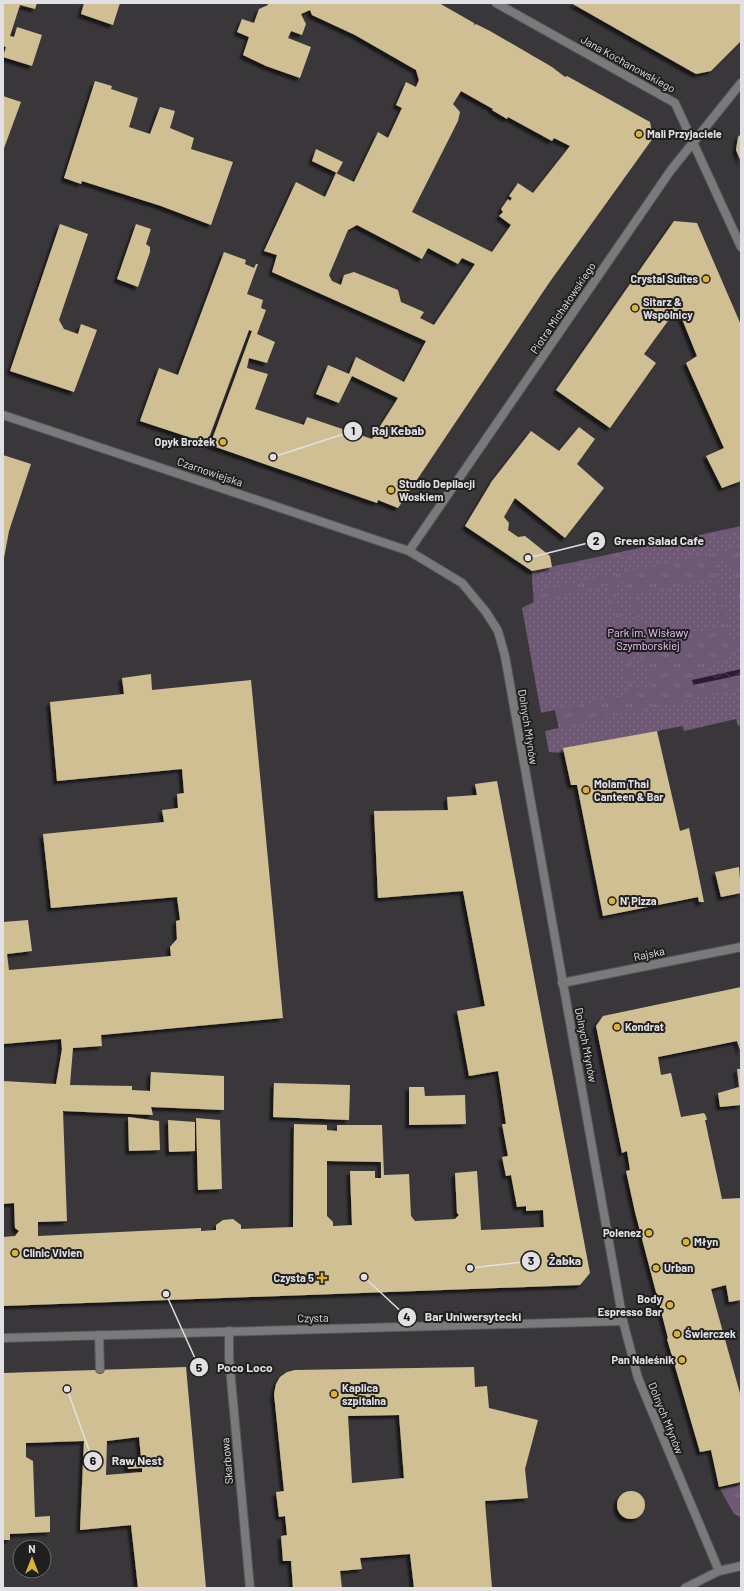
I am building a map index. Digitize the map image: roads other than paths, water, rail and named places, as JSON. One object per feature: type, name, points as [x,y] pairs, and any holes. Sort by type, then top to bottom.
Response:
[{"type":"street","name":"Jana Kochanowskiego","points":[[496,3],[675,103],[741,247]]},
{"type":"street","name":"Piotra Michałowskiego","points":[[409,551],[670,170],[741,83]]},
{"type":"street","name":"Czarnowiejska","points":[[3,415],[409,551]]},
{"type":"street","name":"Dolnych Młynów","points":[[409,551],[462,583],[486,612],[498,631],[506,663],[562,983],[587,1108],[623,1321],[638,1378],[719,1571]]},
{"type":"street","name":"Rajska","points":[[562,983],[741,947]]},
{"type":"street","name":"Czysta","points":[[3,1338],[623,1321]]},
{"type":"street","name":"Skarbowa","points":[[229,1331],[229,1357],[250,1588]]},
{"type":"street","points":[[99,1335],[100,1369]]},
{"type":"street","points":[[685,1588],[719,1571],[741,1566]]},
{"type":"water","points":[[741,669],[741,675],[693,685],[692,680]]},
{"type":"place","name":"Mali Przyjaciele","points":[[639,134]]},
{"type":"place","name":"Crystal Suites","points":[[706,279]]},
{"type":"place","name":"Sitarz & Wspólnicy","points":[[635,308]]},
{"type":"place","name":"Opyk Brożek","points":[[223,442]]},
{"type":"place","name":"Raj Kebab","points":[[273,457]]},
{"type":"place","name":"Studio Depilacji Woskiem","points":[[391,490]]},
{"type":"place","name":"Green Salad Cafe","points":[[528,558]]},
{"type":"place","name":"Molam Thai Canteen & Bar","points":[[586,790]]},
{"type":"place","name":"N' Pizza","points":[[612,901]]},
{"type":"place","name":"Kondrat","points":[[617,1027]]},
{"type":"place","name":"Polenez","points":[[649,1233]]},
{"type":"place","name":"Młyn","points":[[686,1242]]},
{"type":"place","name":"Clinic Vivien","points":[[15,1253]]},
{"type":"place","name":"Żabka","points":[[470,1268]]},
{"type":"place","name":"Urban","points":[[656,1268]]},
{"type":"place","name":"Bar Uniwersytecki","points":[[364,1277]]},
{"type":"place","name":"Czysta 5","points":[[322,1278]]},
{"type":"place","name":"Poco Loco","points":[[166,1294]]},
{"type":"place","name":"Body Espresso Bar","points":[[670,1305]]},
{"type":"place","name":"Świerczek","points":[[677,1334]]},
{"type":"place","name":"Pan Naleśnik","points":[[682,1360]]},
{"type":"place","name":"Raw Nest","points":[[67,1389]]},
{"type":"place","name":"Kaplica szpitalna","points":[[334,1394]]},
{"type":"park label","name":"Park im. Wisławy Szymborskiej","points":[[648,639]]}]
